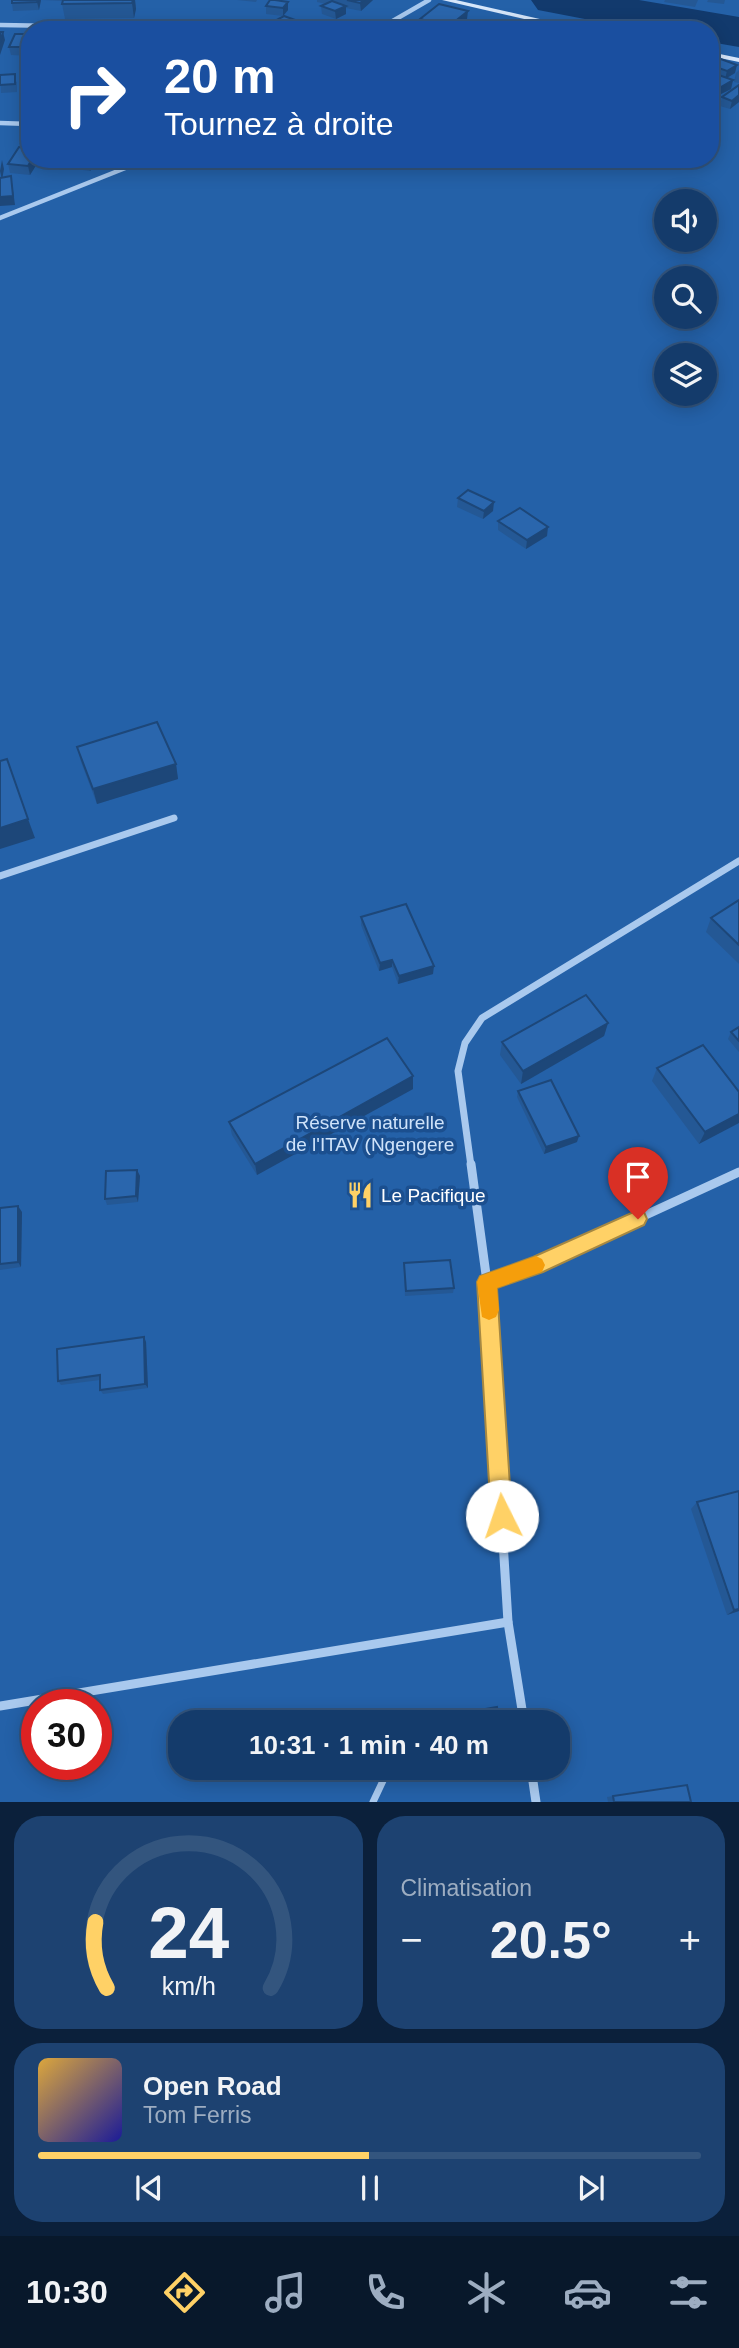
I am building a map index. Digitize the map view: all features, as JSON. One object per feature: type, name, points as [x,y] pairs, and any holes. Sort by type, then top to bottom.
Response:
[{"type":"street","points":[[393,21],[429,0]]},
{"type":"street","points":[[446,0],[543,21]]},
{"type":"street","points":[[0,25],[21,25]]},
{"type":"street","points":[[719,56],[739,60]]},
{"type":"street","points":[[0,122],[21,123]]},
{"type":"street","points":[[0,218],[125,168]]},
{"type":"street","points":[[0,876],[174,818]]},
{"type":"street","points":[[522,1710],[508,1622],[487,1282],[458,1072],[465,1043],[482,1018],[739,861]]},
{"type":"street","points":[[487,1282],[537,1265],[739,1172]]},
{"type":"street","points":[[0,1706],[508,1622]]},
{"type":"street","points":[[533,1780],[536,1802]]},
{"type":"lane","points":[[373,1802],[383,1780]]},
{"type":"green space","name":"Réserve naturelle de l'ITAV (Ngengere","points":[[0,0],[739,0],[739,1802],[0,1802]]},
{"type":"building","points":[[12,0],[38,0],[12,3]]},
{"type":"building","points":[[63,0],[133,0],[132,3],[62,4]]},
{"type":"building","points":[[270,0],[288,2],[283,8],[266,6]]},
{"type":"building","points":[[332,1],[346,6],[335,11],[321,6]]},
{"type":"building","points":[[439,4],[468,11],[458,19],[467,21],[420,19]]},
{"type":"building","points":[[284,16],[298,21],[275,21]]},
{"type":"building","points":[[15,34],[21,34],[21,47],[9,47]]},
{"type":"building","points":[[719,58],[737,65],[727,71],[719,68]]},
{"type":"building","points":[[15,74],[15,84],[0,85],[0,75]]},
{"type":"building","points":[[719,75],[733,80],[721,87]]},
{"type":"building","points":[[739,85],[739,95],[732,101],[722,97]]},
{"type":"building","points":[[19,147],[21,147],[21,165],[8,164]]},
{"type":"building","points":[[11,176],[13,196],[0,197],[0,178]]},
{"type":"building","points":[[468,490],[494,502],[484,511],[458,498]]},
{"type":"building","points":[[520,508],[548,527],[527,540],[498,521]]},
{"type":"building","points":[[157,722],[176,764],[93,789],[77,747]]},
{"type":"building","points":[[7,759],[28,819],[0,828],[0,761]]},
{"type":"building","points":[[739,900],[739,945],[711,918]]},
{"type":"building","points":[[406,904],[434,966],[399,976],[392,960],[380,963],[361,917]]},
{"type":"building","points":[[586,995],[608,1023],[523,1071],[502,1042]]},
{"type":"building","points":[[739,1027],[739,1041],[731,1032]]},
{"type":"building","points":[[387,1038],[413,1076],[255,1164],[229,1122]]},
{"type":"building","points":[[703,1045],[739,1092],[739,1114],[705,1132],[657,1068]]},
{"type":"building","points":[[551,1080],[579,1136],[546,1147],[518,1091]]},
{"type":"building","points":[[137,1170],[136,1196],[105,1199],[106,1171]]},
{"type":"building","points":[[18,1206],[18,1262],[0,1264],[0,1208]]},
{"type":"building","points":[[450,1260],[454,1288],[406,1291],[404,1263]]},
{"type":"building","points":[[144,1337],[145,1384],[100,1390],[100,1375],[58,1381],[57,1349]]},
{"type":"building","points":[[739,1491],[739,1609],[734,1610],[697,1502]]},
{"type":"building","points":[[687,1785],[691,1802],[614,1802],[613,1796]]},
{"type":"waterway","points":[[555,0],[676,21]]},
{"type":"waterway","points":[[719,29],[739,32]]},
{"type":"slow traffic","points":[[489,1310],[487,1282],[536,1265]]},
{"type":"place","name":"Le Pacifique","points":[[360,1195]]},
{"type":"route","points":[[502,1516],[487,1282],[537,1265],[638,1219]]}]
